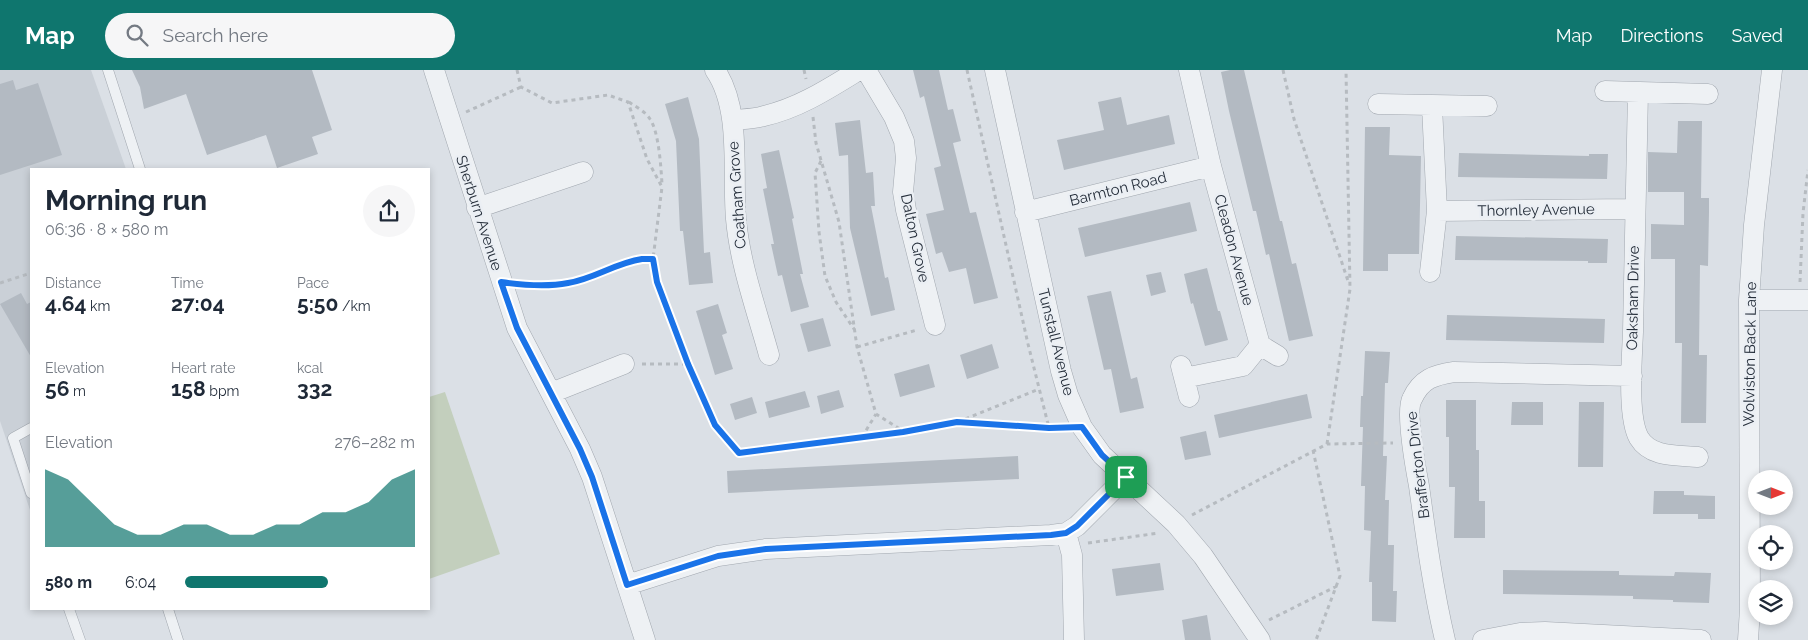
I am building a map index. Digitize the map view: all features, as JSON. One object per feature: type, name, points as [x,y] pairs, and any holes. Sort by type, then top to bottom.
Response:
[{"type":"street","name":"Coatham Grove","points":[[715,70],[726,95],[733,120],[736,219],[742,258],[769,355]]},
{"type":"street","points":[[733,120],[762,117],[810,100],[859,70]]},
{"type":"street","name":"Dalton Grove","points":[[866,70],[894,117],[904,142],[906,158],[903,192],[906,210],[935,325]]},
{"type":"street","name":"Tunstall Avenue","points":[[995,70],[1061,371],[1068,395],[1082,427],[1102,455],[1126,477],[1169,528],[1203,556],[1256,634]]},
{"type":"street","name":"Cleadon Avenue","points":[[1189,70],[1211,166],[1260,345]]},
{"type":"street","name":"Wolviston Back Lane","points":[[1748,640],[1750,609],[1749,300],[1754,225],[1772,70]]},
{"type":"street","name":"Sherburn Avenue","points":[[442,82],[450,120],[517,328],[592,477],[645,640]]},
{"type":"street","points":[[1605,91],[1708,94]]},
{"type":"street","name":"Oaksham Drive","points":[[1638,92],[1634,209],[1633,420],[1639,438],[1648,448],[1660,454],[1698,457]]},
{"type":"street","points":[[1378,104],[1487,106]]},
{"type":"street","points":[[1430,272],[1437,211],[1432,106]]},
{"type":"street","name":"Barmton Road","points":[[1026,212],[1211,166]]},
{"type":"street","points":[[477,208],[554,191],[583,172]]},
{"type":"street","name":"Thornley Avenue","points":[[1437,211],[1634,209]]},
{"type":"street","points":[[1749,300],[1803,300]]},
{"type":"street","points":[[1189,397],[1182,372],[1243,366],[1260,345],[1278,356]]},
{"type":"street","name":"Brafferton Drive","points":[[1445,640],[1436,602],[1412,443],[1410,401],[1419,388],[1429,378],[1454,372],[1632,376]]},
{"type":"street","points":[[551,393],[614,374]]},
{"type":"street","points":[[1074,640],[1072,555],[1068,540],[1077,526],[1126,477]]},
{"type":"street","points":[[627,585],[718,556],[766,549],[1051,535],[1068,540]]},
{"type":"street","points":[[1483,640],[1520,633],[1545,636],[1701,640]]},
{"type":"lane","points":[[108,70],[140,168]]},
{"type":"lane","points":[[30,429],[13,438],[30,490]]},
{"type":"lane","points":[[69,610],[80,640]]},
{"type":"lane","points":[[168,610],[178,640]]},
{"type":"path","points":[[517,70],[521,86],[552,103],[608,95],[628,102],[651,120],[660,154],[662,187],[653,259],[657,282],[688,364],[715,425],[739,453],[903,432],[957,422],[1039,389]]},
{"type":"path","points":[[966,70],[1049,428]]},
{"type":"path","points":[[1283,70],[1294,120],[1350,289]]},
{"type":"path","points":[[1327,444],[1350,289],[1346,70]]},
{"type":"path","points":[[450,120],[521,86]]},
{"type":"path","points":[[810,100],[816,143],[839,222],[857,347],[876,414],[903,432]]},
{"type":"path","points":[[628,102],[647,160],[662,187]]},
{"type":"path","points":[[821,161],[815,173],[819,232],[825,276],[836,302],[855,329]]},
{"type":"path","points":[[1803,300],[1803,213],[1808,170]]},
{"type":"path","points":[[501,282],[568,284],[624,262],[653,259]]},
{"type":"path","points":[[0,283],[30,273]]},
{"type":"path","points":[[857,347],[935,325]]},
{"type":"path","points":[[614,374],[688,364]]},
{"type":"path","points":[[862,437],[876,414]]},
{"type":"path","points":[[957,422],[1049,428],[1082,427]]},
{"type":"path","points":[[1068,540],[1169,528],[1327,444],[1412,443]]},
{"type":"path","points":[[1313,450],[1340,576],[1338,586],[1316,640]]},
{"type":"path","points":[[1256,634],[1338,586]]},
{"type":"shaded area","points":[[0,70],[91,70],[126,168],[30,168],[30,510],[0,421]]},
{"type":"green space","points":[[445,392],[500,554],[430,579],[430,397]]},
{"type":"building","points":[[132,70],[312,70],[332,130],[312,137],[318,154],[277,168],[266,135],[207,155],[186,94],[144,109],[140,87]]},
{"type":"building","points":[[913,70],[939,70],[948,110],[953,109],[961,141],[953,143],[970,213],[976,212],[998,298],[974,304],[966,268],[949,272],[942,252],[936,254],[926,214],[944,210],[934,168],[941,166],[924,96],[920,98]]},
{"type":"building","points":[[1244,70],[1280,221],[1282,221],[1292,264],[1296,263],[1313,336],[1289,341],[1269,254],[1266,255],[1256,211],[1253,211],[1229,111],[1221,72]]},
{"type":"building","points":[[13,80],[16,90],[38,83],[62,155],[0,175],[0,84]]},
{"type":"building","points":[[688,97],[699,139],[704,253],[710,252],[713,283],[689,285],[683,231],[680,231],[676,141],[665,104]]},
{"type":"building","points":[[1121,97],[1127,125],[1169,115],[1175,144],[1064,170],[1057,140],[1104,130],[1098,102]]},
{"type":"building","points":[[860,120],[866,173],[873,172],[875,206],[871,206],[885,278],[888,277],[895,310],[871,316],[850,228],[848,155],[839,156],[835,123]]},
{"type":"building","points":[[1678,121],[1702,121],[1701,198],[1709,198],[1709,212],[1708,266],[1700,265],[1699,355],[1707,355],[1706,423],[1681,423],[1682,343],[1675,343],[1675,259],[1651,259],[1651,224],[1684,225],[1684,192],[1648,192],[1648,152],[1677,153]]},
{"type":"building","points":[[1365,127],[1390,127],[1389,155],[1421,156],[1419,254],[1388,254],[1388,271],[1363,271]]},
{"type":"building","points":[[779,150],[794,218],[792,219],[803,274],[800,274],[809,307],[791,312],[782,275],[778,276],[763,189],[767,188],[761,154]]},
{"type":"building","points":[[1459,153],[1589,156],[1589,154],[1608,154],[1607,179],[1458,177]]},
{"type":"building","points":[[1190,202],[1197,231],[1085,257],[1078,228]]},
{"type":"building","points":[[1456,236],[1608,239],[1607,263],[1588,263],[1588,261],[1455,260]]},
{"type":"building","points":[[1207,268],[1228,340],[1205,346],[1193,303],[1191,304],[1184,274]]},
{"type":"building","points":[[1161,272],[1166,292],[1151,296],[1146,275]]},
{"type":"building","points":[[1111,291],[1131,379],[1137,377],[1144,408],[1120,413],[1111,369],[1104,370],[1087,296]]},
{"type":"building","points":[[21,293],[27,304],[30,302],[30,355],[0,304]]},
{"type":"building","points":[[718,304],[727,333],[722,335],[733,369],[715,375],[696,311]]},
{"type":"building","points":[[1447,315],[1605,319],[1604,343],[1446,340]]},
{"type":"building","points":[[823,318],[831,346],[808,352],[800,324]]},
{"type":"building","points":[[992,344],[999,368],[967,379],[960,355]]},
{"type":"building","points":[[1365,351],[1390,352],[1388,383],[1385,383],[1383,456],[1387,456],[1385,500],[1389,500],[1388,545],[1394,545],[1393,591],[1397,591],[1396,622],[1372,621],[1372,582],[1369,582],[1371,531],[1364,530],[1365,486],[1361,486],[1363,427],[1360,427]]},
{"type":"building","points":[[929,364],[935,387],[900,397],[894,374]]},
{"type":"building","points":[[839,390],[844,407],[821,414],[817,396]]},
{"type":"building","points":[[805,391],[810,407],[769,418],[765,402]]},
{"type":"building","points":[[1307,394],[1312,418],[1219,438],[1214,415]]},
{"type":"building","points":[[752,397],[757,413],[735,420],[730,404]]},
{"type":"building","points":[[1446,400],[1476,400],[1476,450],[1479,450],[1479,501],[1485,501],[1485,538],[1454,538],[1455,487],[1449,487],[1449,437],[1446,437]]},
{"type":"building","points":[[1512,402],[1543,402],[1543,425],[1511,425]]},
{"type":"building","points":[[1579,402],[1604,402],[1603,467],[1578,467]]},
{"type":"building","points":[[1206,431],[1211,455],[1185,460],[1180,437]]},
{"type":"building","points":[[1018,456],[1019,479],[728,493],[727,471]]},
{"type":"building","points":[[1654,491],[1684,491],[1684,495],[1715,496],[1715,519],[1698,519],[1698,514],[1653,514]]},
{"type":"building","points":[[1160,563],[1164,590],[1116,596],[1112,569]]},
{"type":"building","points":[[1503,570],[1619,571],[1619,575],[1674,576],[1675,572],[1711,573],[1709,603],[1633,599],[1633,596],[1503,594]]},
{"type":"building","points":[[1207,615],[1211,640],[1185,640],[1182,620]]},
{"type":"route","points":[[653,259],[657,282],[688,364],[715,425],[739,453],[903,432],[957,422],[1049,428],[1082,427],[1102,455],[1126,477],[1077,526],[1066,533],[766,549],[718,556],[627,585],[592,477],[580,449],[517,328],[501,282],[514,284],[568,284],[624,262],[653,259]]}]
